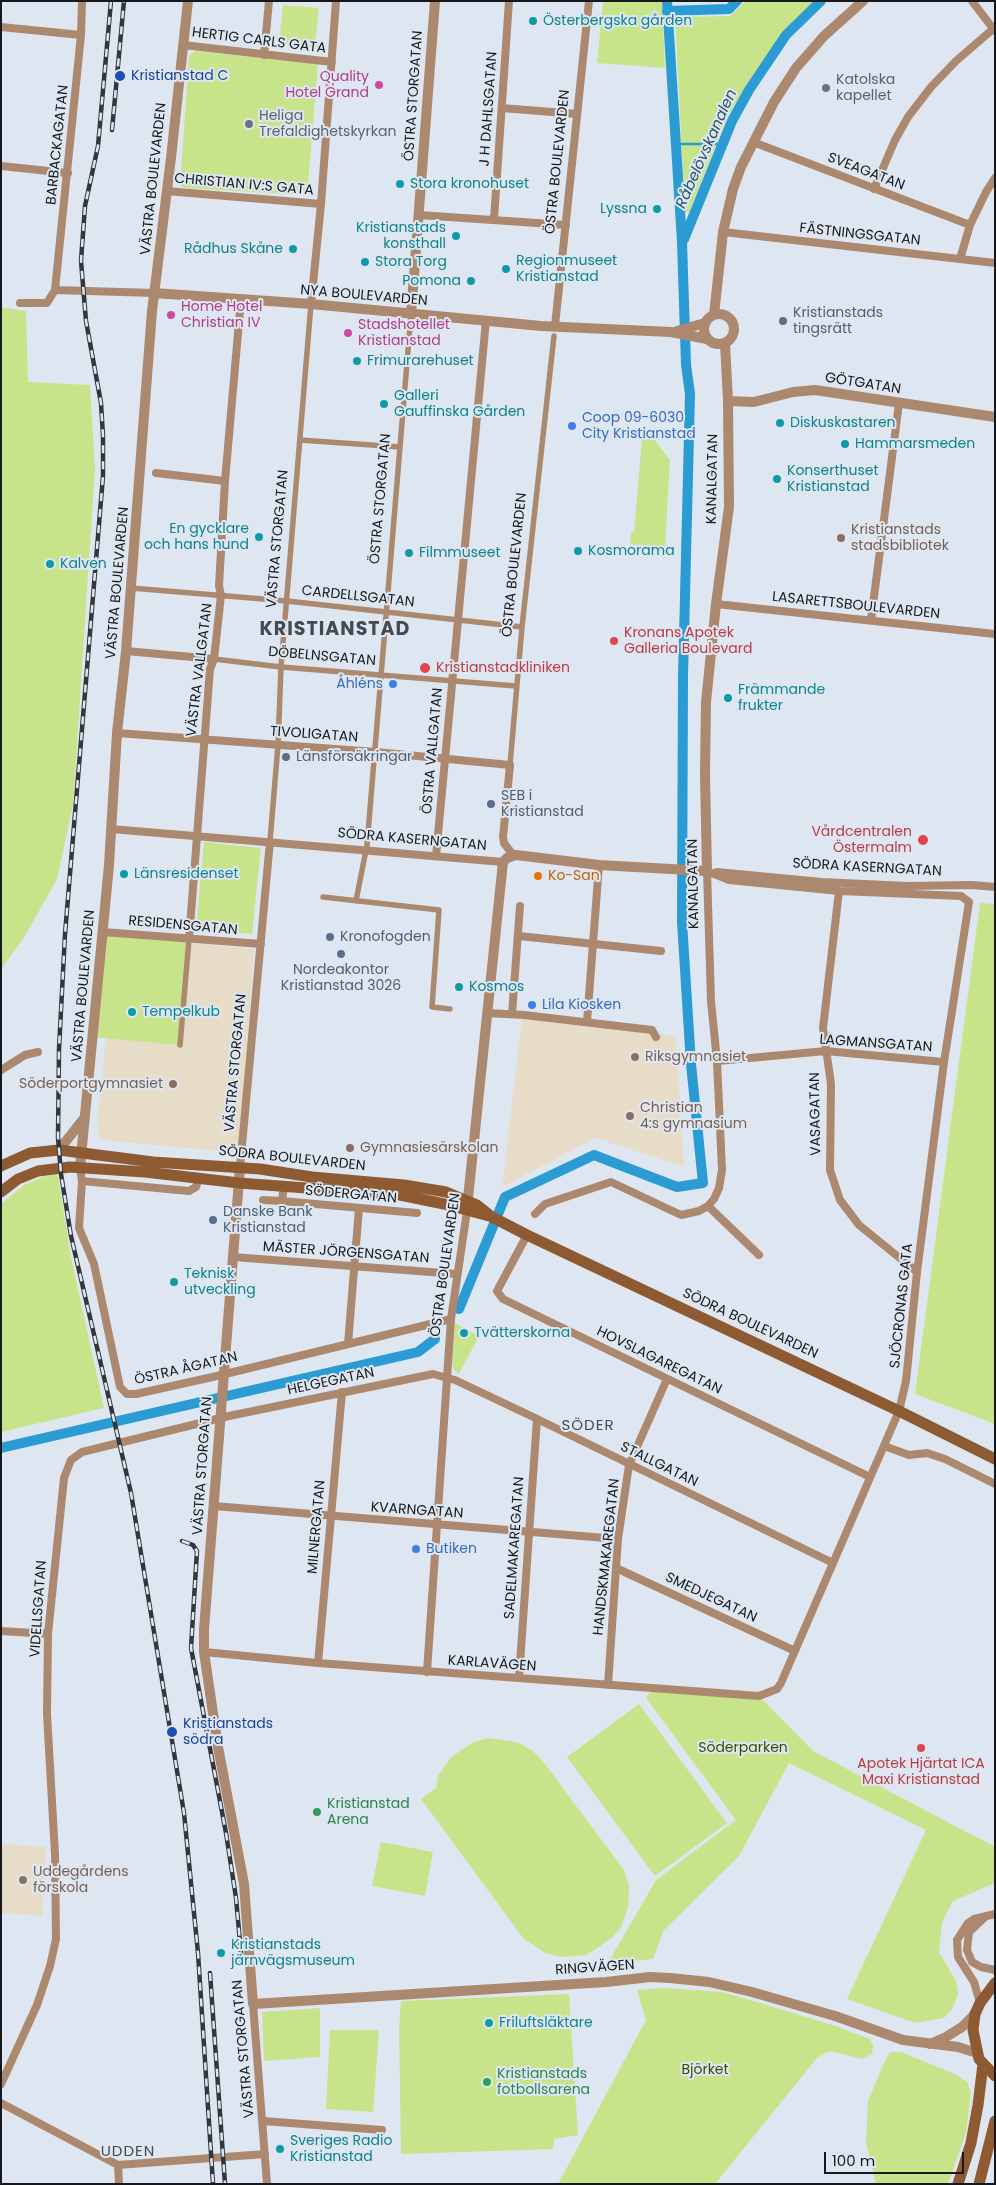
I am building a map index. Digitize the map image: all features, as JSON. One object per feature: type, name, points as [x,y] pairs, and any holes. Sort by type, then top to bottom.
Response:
[{"type":"main road","name":"SÖDRA BOULEVARDEN","points":[[1,1166],[30,1153],[59,1150],[152,1162],[240,1168],[425,1188],[446,1192],[467,1206],[899,1411],[995,1459]]},
{"type":"main road","name":"SÖDRA BOULEVARDEN","points":[[1,1192],[18,1179],[38,1171],[60,1166],[199,1178],[239,1184],[400,1195],[444,1204],[467,1206]]},
{"type":"main road","points":[[995,1983],[978,2009],[974,2037],[977,2053],[983,2064],[995,2076]]},
{"type":"main road","points":[[958,2184],[971,2143],[983,2064]]},
{"type":"main road","points":[[979,2184],[995,2121]]},
{"type":"street","name":"BARBACKAGATAN","points":[[55,290],[81,35],[82,1]]},
{"type":"street","name":"VÄSTRA BOULEVARDEN","points":[[80,1167],[111,829],[117,733],[126,651],[154,293],[188,1]]},
{"type":"street","points":[[264,55],[269,1]]},
{"type":"street","name":"VÄSTRA STORGATAN","points":[[267,2184],[264,2121],[244,1884],[218,1747],[204,1652],[204,1629],[240,1168],[278,745],[281,667],[336,1]]},
{"type":"street","name":"ÖSTRA STORGATAN","points":[[356,901],[366,850],[376,752],[385,613],[420,215],[435,1]]},
{"type":"street","name":"J H DAHLSGATAN","points":[[494,219],[509,1]]},
{"type":"street","name":"ÖSTRA BOULEVARDEN","points":[[513,855],[504,842],[503,837],[516,686],[589,1]]},
{"type":"street","points":[[718,283],[725,316],[731,322],[733,330],[731,337],[725,343],[710,341],[704,328],[705,323],[714,315],[723,232],[733,188],[741,167],[774,102],[803,58],[863,1]]},
{"type":"street","points":[[874,189],[895,140],[930,87],[956,61],[994,30],[972,1]]},
{"type":"street","points":[[1,27],[81,35]]},
{"type":"street","name":"HERTIG CARLS GATA","points":[[183,45],[332,62]]},
{"type":"street","points":[[502,108],[577,114]]},
{"type":"street","name":"SVEAGATAN","points":[[753,142],[970,225]]},
{"type":"street","points":[[1,166],[68,173]]},
{"type":"street","points":[[960,258],[970,225],[995,178]]},
{"type":"street","name":"CHRISTIAN IV:S GATA","points":[[166,191],[320,204]]},
{"type":"street","points":[[420,215],[566,225]]},
{"type":"street","name":"FÄSTNINGSGATAN","points":[[723,232],[995,263]]},
{"type":"street","points":[[20,303],[47,303],[55,290]]},
{"type":"street","name":"NYA BOULEVARDEN","points":[[55,290],[154,293],[311,304],[486,320],[555,331],[694,332],[710,341]]},
{"type":"street","name":"VÄSTRA VALLGATAN","points":[[180,1045],[210,669],[214,660],[221,595],[219,586],[225,481],[241,299]]},
{"type":"street","points":[[714,315],[725,316]]},
{"type":"street","name":"ÖSTRA VALLGATAN","points":[[436,856],[486,320]]},
{"type":"street","name":"NYA BOULEVARDEN","points":[[694,332],[705,323]]},
{"type":"street","name":"KANALGATAN","points":[[710,341],[726,368]]},
{"type":"street","name":"KANALGATAN","points":[[708,1206],[719,1188],[722,1170],[717,1061],[711,1001],[705,774],[706,702],[716,604],[729,507],[728,401],[725,343]]},
{"type":"street","name":"GÖTGATAN","points":[[728,401],[754,402],[807,390],[995,417]]},
{"type":"street","points":[[871,620],[899,403]]},
{"type":"street","points":[[300,440],[400,447]]},
{"type":"street","points":[[156,473],[225,481]]},
{"type":"street","name":"CARDELLSGATAN","points":[[131,588],[287,601],[522,627]]},
{"type":"street","name":"LASARETTSBOULEVARDEN","points":[[716,604],[995,634]]},
{"type":"street","name":"DÖBELNSGATAN","points":[[126,651],[281,667],[516,686]]},
{"type":"street","name":"TIVOLIGATAN","points":[[117,733],[376,752],[510,765]]},
{"type":"street","name":"SÖDRA KASERNGATAN","points":[[111,829],[503,862],[513,855],[599,865],[686,870],[822,882],[907,886],[972,885],[995,887]]},
{"type":"street","name":"ÖSTRA BOULEVARDEN","points":[[427,1672],[451,1319],[467,1206],[503,862]]},
{"type":"street","points":[[587,1022],[599,865]]},
{"type":"street","name":"SÖDRA KASERNGATAN","points":[[708,872],[729,880],[839,891],[961,896],[969,902]]},
{"type":"street","name":"VASAGATAN","points":[[839,891],[823,1028],[831,1084],[830,1170],[840,1200],[860,1225],[917,1272]]},
{"type":"street","points":[[323,898],[439,910],[432,1007],[450,1009]]},
{"type":"street","name":"SJÖCRONAS GATA","points":[[777,1689],[899,1411],[906,1381],[917,1272],[944,1062],[969,902]]},
{"type":"street","points":[[512,1014],[520,906]]},
{"type":"street","name":"RESIDENSGATAN","points":[[102,932],[260,944]]},
{"type":"street","points":[[519,936],[661,951]]},
{"type":"street","points":[[487,1013],[512,1014],[652,1030],[656,1037]]},
{"type":"street","name":"LAGMANSGATAN","points":[[717,1061],[826,1051],[944,1062]]},
{"type":"street","points":[[1,1070],[25,1055],[38,1052]]},
{"type":"street","points":[[59,1150],[85,1116]]},
{"type":"street","name":"ÖSTRA ÅGATAN","points":[[80,1167],[82,1181],[80,1228],[94,1264],[120,1387],[127,1394],[223,1379],[348,1344],[451,1319]]},
{"type":"street","points":[[82,1181],[189,1191],[196,1187],[199,1178]]},
{"type":"street","points":[[535,1214],[545,1204],[611,1182],[681,1216],[699,1212],[708,1206],[759,1256]]},
{"type":"street","points":[[282,1202],[284,1186]]},
{"type":"street","name":"SÖDERGATAN","points":[[263,1200],[417,1213]]},
{"type":"street","points":[[348,1344],[358,1208]]},
{"type":"street","name":"HOVSLAGAREGATAN","points":[[527,1235],[497,1291],[503,1299],[870,1477]]},
{"type":"street","name":"MÄSTER JÖRGENSGATAN","points":[[233,1257],[457,1274]]},
{"type":"street","name":"HELGEGATAN","points":[[222,1415],[432,1374],[447,1377]]},
{"type":"street","name":"STALLGATAN","points":[[447,1377],[833,1563]]},
{"type":"street","name":"HANDSKMAKAREGATAN","points":[[608,1685],[618,1539],[629,1465],[667,1379]]},
{"type":"street","name":"MILNERGATAN","points":[[318,1663],[342,1392]]},
{"type":"street","name":"VIDELLSGATAN","points":[[1,2084],[36,2005],[50,1966],[56,1939],[55,1854],[47,1714],[48,1634],[64,1478],[71,1460],[82,1452],[222,1415]]},
{"type":"street","name":"SADELMAKAREGATAN","points":[[519,1678],[537,1419]]},
{"type":"street","points":[[884,1446],[909,1455],[927,1453],[945,1459],[995,1484]]},
{"type":"street","name":"KVARNGATAN","points":[[214,1506],[618,1539]]},
{"type":"street","name":"SMEDJEGATAN","points":[[616,1568],[795,1651]]},
{"type":"street","points":[[1,1631],[48,1634]]},
{"type":"street","name":"KARLAVÄGEN","points":[[204,1652],[427,1672],[759,1696],[777,1689]]},
{"type":"street","points":[[991,1915],[969,1932],[967,1950],[972,1962],[981,1967],[995,1970]]},
{"type":"street","points":[[929,2044],[954,2032],[978,2009],[974,1982],[958,1957],[956,1948],[959,1935],[968,1923],[974,1919],[991,1915]]},
{"type":"street","name":"RINGVÄGEN","points":[[253,2004],[606,1982],[650,1977],[670,1978],[709,1982],[752,1992],[835,2016],[903,2040],[958,2047],[977,2053]]},
{"type":"street","points":[[1,2103],[118,2165],[265,2154]]},
{"type":"street","points":[[264,2121],[382,2130]]},
{"type":"street","points":[[118,2165],[119,2184]]},
{"type":"shaded area","name":"Söderportgymnasiet","points":[[189,943],[254,949],[239,1153],[101,1140],[97,1124],[106,1038],[180,1044]]},
{"type":"shaded area","points":[[522,1019],[676,1036],[684,1167],[595,1138],[502,1187]]},
{"type":"shaded area","name":"Uddegårdens förskola","points":[[1,1844],[46,1847],[42,1916],[1,1913]]},
{"type":"green space","points":[[603,1],[662,1],[665,68],[597,63]]},
{"type":"green space","points":[[746,1],[814,1],[784,33],[745,87],[727,118],[689,212],[685,212],[675,17],[730,16]]},
{"type":"green space","points":[[283,5],[319,8],[315,44],[323,46],[321,48],[279,44]]},
{"type":"green space","points":[[195,51],[318,64],[307,195],[185,188],[180,185],[189,56]]},
{"type":"green space","points":[[1,307],[26,311],[28,382],[90,385],[95,468],[73,805],[57,879],[25,936],[1,969]]},
{"type":"green space","points":[[642,438],[654,439],[670,460],[665,548],[630,544],[631,532],[634,532]]},
{"type":"green space","points":[[204,842],[261,848],[252,934],[196,930]]},
{"type":"green space","points":[[980,903],[995,904],[995,1424],[915,1394]]},
{"type":"green space","points":[[103,932],[189,939],[180,1045],[93,1037]]},
{"type":"green space","points":[[58,1175],[70,1252],[104,1408],[1,1432],[1,1204],[24,1185],[45,1176]]},
{"type":"green space","points":[[455,1323],[479,1336],[459,1374],[454,1370],[452,1363]]},
{"type":"green space","name":"Söderparken","points":[[652,1688],[759,1696],[813,1751],[995,1847],[995,1883],[953,1901],[942,1922],[939,1952],[956,1981],[958,1994],[952,2009],[944,2018],[915,2023],[847,1999],[926,1830],[789,1763],[739,1856],[664,1930],[653,1959],[608,1963],[656,1880],[736,1820],[646,1698]]},
{"type":"green space","points":[[639,1704],[727,1823],[655,1876],[567,1757]]},
{"type":"green space","points":[[488,1738],[517,1742],[533,1751],[542,1760],[624,1870],[629,1886],[628,1908],[621,1927],[613,1937],[587,1955],[561,1957],[545,1953],[523,1938],[421,1799],[436,1788],[438,1776],[451,1757],[474,1742]]},
{"type":"green space","points":[[381,1842],[433,1852],[425,1896],[372,1886]]},
{"type":"green space","name":"Björket","points":[[664,1988],[723,1992],[836,2026],[870,2039],[873,2045],[872,2054],[862,2059],[830,2051],[817,2058],[715,2184],[558,2184],[646,2020],[637,1990]]},
{"type":"green space","name":"Kristianstads fotbollsarena","points":[[569,1994],[578,2135],[554,2139],[553,2149],[401,2154],[399,2028],[401,2001]]},
{"type":"green space","points":[[320,2008],[320,2057],[264,2061],[262,2012]]},
{"type":"green space","points":[[330,2030],[379,2030],[373,2112],[326,2109]]},
{"type":"green space","points":[[890,2052],[901,2052],[955,2074],[967,2082],[971,2092],[966,2133],[948,2184],[876,2184],[866,2143],[868,2101]]},
{"type":"waterway","points":[[459,1309],[505,1197],[594,1155],[677,1187],[703,1183],[691,1064],[682,922],[683,677],[690,394],[686,365],[682,242],[667,1]]},
{"type":"waterway","points":[[667,11],[729,9],[737,1]]},
{"type":"waterway","name":"Råbelövskanalen","points":[[684,239],[732,121],[749,90],[786,35],[821,1]]},
{"type":"waterway","points":[[676,144],[723,144]]},
{"type":"waterway","points":[[1,1448],[418,1352],[435,1339]]},
{"type":"railway","points":[[111,1],[98,146],[85,206],[81,261],[86,321],[101,403],[103,476],[65,934],[59,1049],[58,1137],[61,1174],[71,1236],[131,1493],[184,1813],[198,1953],[213,2184]]},
{"type":"railway","points":[[112,130],[124,1]]},
{"type":"railway","points":[[182,1541],[193,1545],[197,1551],[191,1648],[226,1833],[236,1898],[242,1964]]},
{"type":"railway","points":[[210,1973],[225,2184]]},
{"type":"place","name":"Österbergska gården","points":[[533,21]]},
{"type":"place","name":"Kristianstad C","points":[[120,76]]},
{"type":"place","name":"Quality Hotel Grand","points":[[379,85]]},
{"type":"place","name":"Katolska kapellet","points":[[826,88]]},
{"type":"place","name":"Heliga Trefaldighetskyrkan","points":[[249,124]]},
{"type":"place","name":"Stora kronohuset","points":[[400,184]]},
{"type":"place","name":"Lyssna","points":[[657,209]]},
{"type":"place","name":"Kristianstads konsthall","points":[[456,236]]},
{"type":"place","name":"Rådhus Skåne","points":[[293,249]]},
{"type":"place","name":"Stora Torg","points":[[365,262]]},
{"type":"place","name":"Regionmuseet Kristianstad","points":[[506,269]]},
{"type":"place","name":"Pomona","points":[[471,281]]},
{"type":"place","name":"Home Hotel Christian IV","points":[[171,315]]},
{"type":"place","name":"Kristianstads tingsrätt","points":[[783,321]]},
{"type":"place","name":"Stadshotellet Kristianstad","points":[[348,333]]},
{"type":"place","name":"Frimurarehuset","points":[[357,361]]},
{"type":"place","name":"Galleri Gauffinska Gården","points":[[384,404]]},
{"type":"place","name":"Diskuskastaren","points":[[780,423]]},
{"type":"place","name":"Coop 09-6030 City Kristianstad","points":[[572,426]]},
{"type":"place","name":"Hammarsmeden","points":[[845,444]]},
{"type":"place","name":"Konserthuset Kristianstad","points":[[777,479]]},
{"type":"place","name":"En gycklare och hans hund","points":[[259,537]]},
{"type":"place","name":"Kristianstads stadsbibliotek","points":[[841,538]]},
{"type":"place","name":"Kosmorama","points":[[578,551]]},
{"type":"place","name":"Filmmuseet","points":[[409,553]]},
{"type":"place","name":"Kalven","points":[[50,564]]},
{"type":"place","name":"Kronans Apotek Galleria Boulevard","points":[[614,641]]},
{"type":"place","name":"Kristianstadkliniken","points":[[425,668]]},
{"type":"place","name":"Åhléns","points":[[393,684]]},
{"type":"place","name":"Främmande frukter","points":[[728,698]]},
{"type":"place","name":"Länsförsäkringar","points":[[286,757]]},
{"type":"place","name":"SEB i Kristianstad","points":[[491,804]]},
{"type":"place","name":"Vårdcentralen Östermalm","points":[[923,840]]},
{"type":"place","name":"Länsresidenset","points":[[124,874]]},
{"type":"place","name":"Ko-San","points":[[538,876]]},
{"type":"place","name":"Kronofogden","points":[[330,937]]},
{"type":"place","name":"Nordeakontor Kristianstad 3026","points":[[341,954]]},
{"type":"place","name":"Kosmos","points":[[459,987]]},
{"type":"place","name":"Lila Kiosken","points":[[532,1005]]},
{"type":"place","name":"Tempelkub","points":[[132,1012]]},
{"type":"place","name":"Riksgymnasiet","points":[[635,1057]]},
{"type":"place","name":"Söderportgymnasiet","points":[[173,1084]]},
{"type":"place","name":"Christian 4:s gymnasium","points":[[630,1116]]},
{"type":"place","name":"Gymnasiesärskolan","points":[[350,1148]]},
{"type":"place","name":"Danske Bank Kristianstad","points":[[213,1220]]},
{"type":"place","name":"Teknisk utveckling","points":[[174,1282]]},
{"type":"place","name":"Tvätterskorna","points":[[464,1333]]},
{"type":"place","name":"Butiken","points":[[416,1549]]},
{"type":"place","name":"Kristianstads södra","points":[[172,1732]]},
{"type":"place","name":"Apotek Hjärtat ICA Maxi Kristianstad","points":[[921,1748]]},
{"type":"place","name":"Kristianstad Arena","points":[[317,1812]]},
{"type":"place","name":"Uddegårdens förskola","points":[[23,1880]]},
{"type":"place","name":"Kristianstads järnvägsmuseum","points":[[221,1953]]},
{"type":"place","name":"Friluftsläktare","points":[[489,2023]]},
{"type":"place","name":"Kristianstads fotbollsarena","points":[[487,2082]]},
{"type":"place","name":"Sveriges Radio Kristianstad","points":[[280,2149]]},
{"type":"district","name":"KRISTIANSTAD","points":[[335,630]]},
{"type":"district","name":"SÖDER","points":[[588,1426]]},
{"type":"district","name":"UDDEN","points":[[128,2152]]}]
